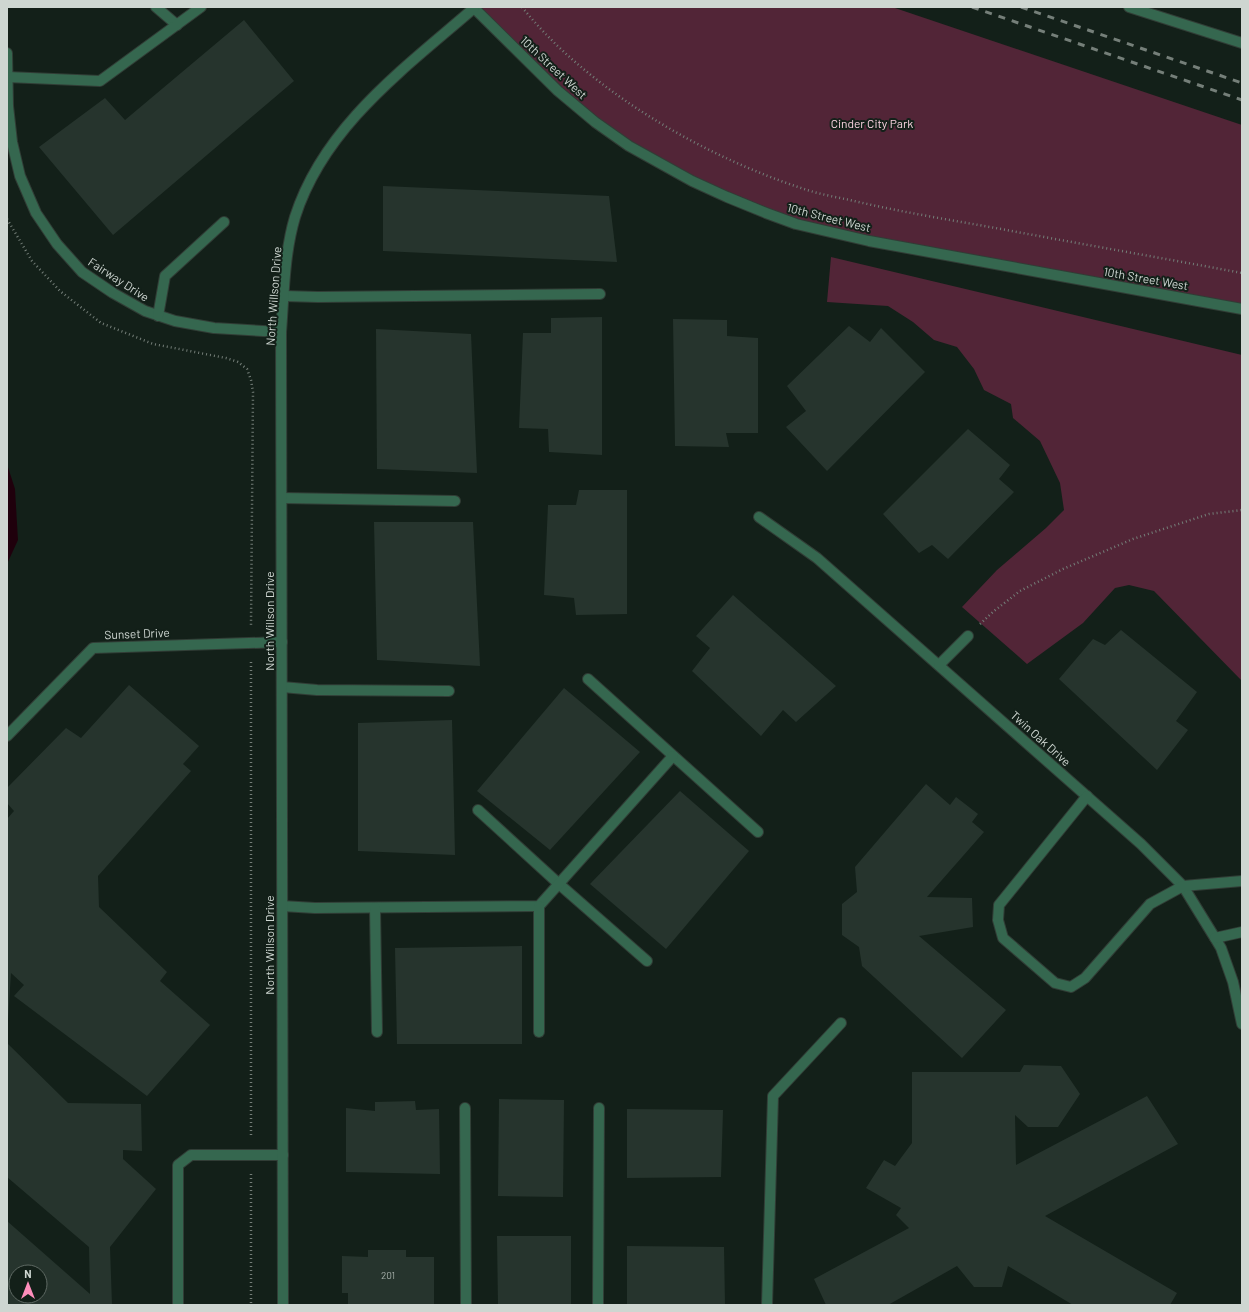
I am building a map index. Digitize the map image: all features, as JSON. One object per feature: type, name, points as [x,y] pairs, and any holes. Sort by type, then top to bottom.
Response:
[{"type":"street","points":[[156,7],[177,25]]},
{"type":"street","points":[[7,77],[100,82],[201,7]]},
{"type":"street","points":[[1129,7],[1242,43]]},
{"type":"street","name":"North Willson Drive","points":[[283,1305],[281,332],[286,257],[295,218],[310,180],[335,140],[372,97],[474,8]]},
{"type":"street","name":"10th Street West","points":[[474,8],[558,91],[595,122],[629,146],[692,181],[766,213],[796,224],[869,241],[1242,309]]},
{"type":"street","name":"Fairway Drive","points":[[7,53],[8,106],[12,142],[20,176],[36,213],[57,244],[82,272],[113,293],[145,311],[158,316],[175,321],[214,328],[281,332]]},
{"type":"street","points":[[158,316],[165,276],[224,222]]},
{"type":"street","points":[[284,296],[318,297],[600,294]]},
{"type":"street","points":[[282,498],[455,502]]},
{"type":"street","name":"Twin Oak Drive","points":[[759,517],[817,558],[1141,844],[1183,886],[1221,948],[1233,982],[1242,1024]]},
{"type":"street","points":[[939,665],[968,636]]},
{"type":"street","name":"Sunset Drive","points":[[7,736],[94,648],[282,642]]},
{"type":"street","points":[[588,679],[758,832]]},
{"type":"street","points":[[282,687],[316,690],[449,691]]},
{"type":"street","points":[[539,1032],[539,906],[673,756]]},
{"type":"street","points":[[1087,796],[998,905],[998,920],[1003,938],[1055,983],[1071,987],[1085,978],[1150,904],[1183,886],[1242,881]]},
{"type":"street","points":[[478,810],[559,884],[647,961]]},
{"type":"street","points":[[282,906],[315,908],[539,906]]},
{"type":"street","points":[[375,908],[377,1032]]},
{"type":"street","points":[[1215,938],[1242,932]]},
{"type":"street","points":[[767,1305],[773,1096],[841,1023]]},
{"type":"street","points":[[465,1108],[466,1305]]},
{"type":"street","points":[[598,1305],[599,1108]]},
{"type":"street","points":[[178,1305],[178,1165],[191,1156],[283,1155]]},
{"type":"path","points":[[522,7],[535,23],[585,70],[650,116],[706,149],[777,179],[805,189],[877,207],[1242,273]]},
{"type":"path","points":[[7,219],[32,261],[60,291],[101,323],[153,344],[226,358],[238,362],[247,369],[251,380],[253,392],[251,643],[251,1305]]},
{"type":"path","points":[[968,636],[994,611],[1020,591],[1063,568],[1133,539],[1209,514],[1242,510]]},
{"type":"green space","name":"Cinder City Park","points":[[473,7],[892,7],[1242,125],[1242,309],[849,237],[745,205],[617,138],[512,46]]},
{"type":"green space","points":[[831,257],[1242,355],[1242,681],[1154,591],[1129,585],[1115,588],[1083,623],[1027,664],[962,607],[997,570],[1046,528],[1064,510],[1060,483],[1040,441],[1013,418],[1011,404],[984,390],[974,369],[957,347],[934,340],[913,322],[888,306],[827,302]]},
{"type":"shaded area","points":[[7,464],[15,489],[18,540],[7,564]]},
{"type":"building","points":[[244,20],[294,81],[113,235],[39,147],[105,98],[125,120]]},
{"type":"building","points":[[383,186],[609,196],[617,262],[383,251]]},
{"type":"building","points":[[602,317],[602,455],[549,452],[548,429],[519,428],[523,333],[551,333],[551,318]]},
{"type":"building","points":[[673,319],[727,320],[727,336],[758,338],[758,433],[726,433],[729,447],[675,446]]},
{"type":"building","points":[[849,326],[870,342],[881,328],[925,372],[827,471],[786,427],[806,411],[787,386]]},
{"type":"building","points":[[376,329],[471,334],[477,473],[377,469]]},
{"type":"building","points":[[968,429],[1010,465],[999,479],[1014,492],[948,559],[932,545],[919,553],[883,514]]},
{"type":"building","points":[[579,490],[627,490],[627,614],[576,615],[574,598],[544,595],[548,505],[576,505]]},
{"type":"building","points":[[374,522],[473,522],[480,666],[377,660]]},
{"type":"building","points":[[733,595],[836,686],[796,722],[783,710],[761,736],[692,671],[710,648],[696,636]]},
{"type":"building","points":[[1121,630],[1197,692],[1176,721],[1188,730],[1157,770],[1059,679],[1093,639],[1105,645]]},
{"type":"building","points":[[129,685],[199,746],[183,764],[191,771],[98,876],[99,907],[167,972],[160,981],[210,1025],[147,1096],[14,996],[24,985],[11,973],[7,1020],[7,819],[14,811],[7,803],[7,788],[66,728],[81,738]]},
{"type":"building","points":[[564,688],[640,752],[550,850],[477,791]]},
{"type":"building","points":[[452,720],[455,855],[358,851],[358,723]]},
{"type":"building","points":[[926,784],[950,805],[956,797],[978,814],[972,822],[984,832],[927,897],[972,898],[973,927],[919,936],[1006,1010],[962,1058],[862,966],[859,947],[842,935],[842,904],[857,892],[855,867]]},
{"type":"building","points":[[680,791],[749,851],[666,949],[590,884]]},
{"type":"building","points":[[522,946],[522,1044],[397,1044],[395,948]]},
{"type":"building","points":[[7,1043],[68,1103],[141,1104],[142,1151],[123,1150],[123,1159],[156,1189],[110,1247],[112,1305],[7,1305],[7,1221],[90,1294],[89,1247],[7,1177]]},
{"type":"building","points":[[1024,1065],[1061,1066],[1080,1094],[1058,1127],[1028,1127],[1015,1115],[1016,1165],[1147,1096],[1178,1144],[1045,1216],[1177,1293],[1170,1305],[1073,1305],[1008,1266],[1002,1287],[974,1287],[957,1266],[888,1305],[826,1305],[814,1279],[909,1228],[896,1215],[901,1208],[866,1188],[884,1160],[895,1166],[912,1143],[912,1072],[1020,1072]]},
{"type":"building","points":[[499,1099],[564,1100],[563,1197],[498,1196]]},
{"type":"building","points":[[415,1101],[416,1110],[439,1109],[440,1174],[346,1172],[346,1108],[375,1111],[375,1102]]},
{"type":"building","points":[[627,1109],[723,1110],[721,1177],[627,1178]]},
{"type":"building","points":[[497,1236],[571,1236],[571,1305],[498,1305]]},
{"type":"building","points":[[627,1246],[724,1247],[725,1305],[627,1305]]},
{"type":"building","points":[[368,1250],[406,1250],[406,1257],[434,1257],[434,1305],[348,1305],[348,1293],[342,1293],[342,1256],[368,1257]]},
{"type":"railway","points":[[972,7],[1242,100]]},
{"type":"railway","points":[[1021,7],[1242,83]]}]
